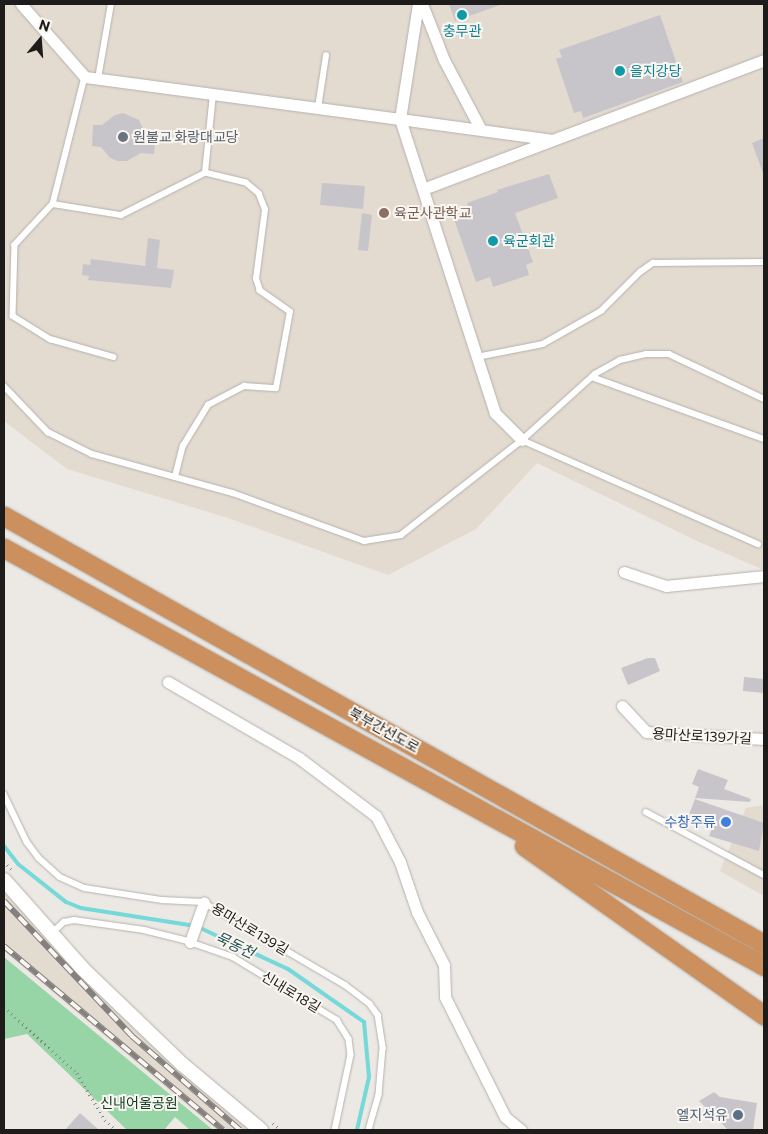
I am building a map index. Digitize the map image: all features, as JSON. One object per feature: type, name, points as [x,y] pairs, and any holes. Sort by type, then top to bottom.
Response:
[{"type":"highway","name":"북부간선도로","points":[[4,516],[764,944]]},
{"type":"highway","name":"북부간선도로","points":[[4,548],[764,966]]},
{"type":"highway","points":[[460,800],[764,1015]]},
{"type":"highway","points":[[730,924],[764,932]]},
{"type":"street","points":[[21,4],[85,78],[554,140]]},
{"type":"street","points":[[418,4],[400,119],[495,413],[522,440]]},
{"type":"street","points":[[422,4],[444,60],[481,130]]},
{"type":"street","points":[[423,189],[764,60]]},
{"type":"street","points":[[624,572],[666,586],[764,576]]},
{"type":"street","points":[[168,682],[299,758],[376,816],[400,862],[418,912],[444,965],[445,997],[505,1117],[521,1130]]},
{"type":"street","name":"용마산로139가길","points":[[622,706],[646,732],[764,739]]},
{"type":"street","points":[[4,880],[83,969],[182,1064],[261,1130]]},
{"type":"street","points":[[190,942],[204,902]]},
{"type":"lane","points":[[98,79],[111,4]]},
{"type":"lane","points":[[318,108],[326,56]]},
{"type":"lane","points":[[85,78],[53,204],[15,245],[13,316],[50,339],[114,357]]},
{"type":"lane","points":[[205,173],[214,94]]},
{"type":"lane","points":[[53,204],[121,215],[205,173],[246,183],[259,194],[265,210],[256,279],[260,291],[290,312],[276,388],[244,386],[208,405],[183,446],[175,477]]},
{"type":"lane","points":[[477,357],[543,344],[601,311],[640,272],[653,263],[764,262]]},
{"type":"lane","points":[[4,386],[48,432],[92,454],[233,493],[364,541],[401,535],[522,440],[592,377],[620,360],[662,353],[680,358],[764,399]]},
{"type":"lane","points":[[592,377],[764,439]]},
{"type":"lane","points":[[522,440],[758,544]]},
{"type":"lane","name":"용마산로139길","points":[[4,794],[27,842],[39,858],[60,877],[85,888],[162,900],[204,902],[345,985],[374,1008],[381,1024],[384,1048],[379,1094],[369,1130]]},
{"type":"lane","points":[[646,812],[764,875]]},
{"type":"lane","name":"신내로18길","points":[[52,934],[64,922],[74,920],[153,932],[190,942],[233,957],[341,1024],[349,1039],[351,1055],[335,1130]]},
{"type":"path","points":[[4,1006],[77,1073],[105,1120],[116,1130]]},
{"type":"shaded area","name":"육군사관학교","points":[[4,4],[764,4],[764,570],[697,541],[537,463],[476,529],[388,575],[225,517],[67,469],[4,421]]},
{"type":"shaded area","points":[[764,805],[764,896],[720,871],[746,808]]},
{"type":"shaded area","points":[[4,892],[254,1130],[217,1130],[4,951]]},
{"type":"green space","name":"신내어울공원","points":[[4,957],[213,1130],[190,1130],[175,1117],[164,1130],[127,1130],[27,1034],[4,1039]]},
{"type":"building","name":"충무관","points":[[449,4],[500,4],[500,5],[455,21]]},
{"type":"building","name":"을지강당","points":[[660,15],[683,82],[583,118],[581,111],[574,113],[556,59],[562,57],[559,50]]},
{"type":"building","name":"원불교 화랑대교당","points":[[123,113],[139,120],[149,142],[155,143],[154,154],[141,153],[127,161],[118,161],[110,158],[101,147],[92,146],[93,125],[102,125],[115,115]]},
{"type":"building","points":[[764,138],[764,173],[763,173],[752,143]]},
{"type":"building","name":"육군회관","points":[[549,174],[558,198],[515,213],[533,262],[526,265],[529,275],[493,287],[490,277],[476,282],[454,219],[471,213],[467,203],[498,192],[497,190]]},
{"type":"building","points":[[322,183],[365,186],[363,209],[320,205]]},
{"type":"building","points":[[362,213],[372,215],[368,251],[358,250]]},
{"type":"building","points":[[148,238],[160,240],[157,268],[174,270],[171,288],[88,280],[89,276],[82,275],[83,264],[90,265],[91,259],[145,266]]},
{"type":"building","points":[[648,658],[655,658],[660,671],[628,685],[621,668]]},
{"type":"building","points":[[744,677],[764,679],[764,693],[743,691]]},
{"type":"building","points":[[698,769],[728,780],[724,789],[751,799],[750,802],[695,798],[699,787],[692,784]]},
{"type":"building","points":[[695,799],[764,823],[759,851],[709,836],[713,826],[688,817]]},
{"type":"building","points":[[714,1092],[720,1097],[757,1103],[753,1130],[728,1130],[699,1101]]},
{"type":"building","points":[[80,1113],[99,1130],[65,1130]]},
{"type":"waterway","name":"묵동천","points":[[4,846],[18,864],[66,902],[81,908],[196,926],[288,969],[364,1022],[369,1077],[357,1130]]},
{"type":"railway","points":[[4,901],[132,1036],[240,1130]]},
{"type":"railway","points":[[4,946],[223,1130]]},
{"type":"place","name":"충무관","points":[[462,15]]},
{"type":"place","name":"을지강당","points":[[620,71]]},
{"type":"place","name":"원불교 화랑대교당","points":[[123,137]]},
{"type":"place","name":"육군사관학교","points":[[384,213]]},
{"type":"place","name":"육군회관","points":[[493,241]]},
{"type":"place","name":"수창주류","points":[[726,822]]},
{"type":"place","name":"엘지석유","points":[[738,1115]]}]
